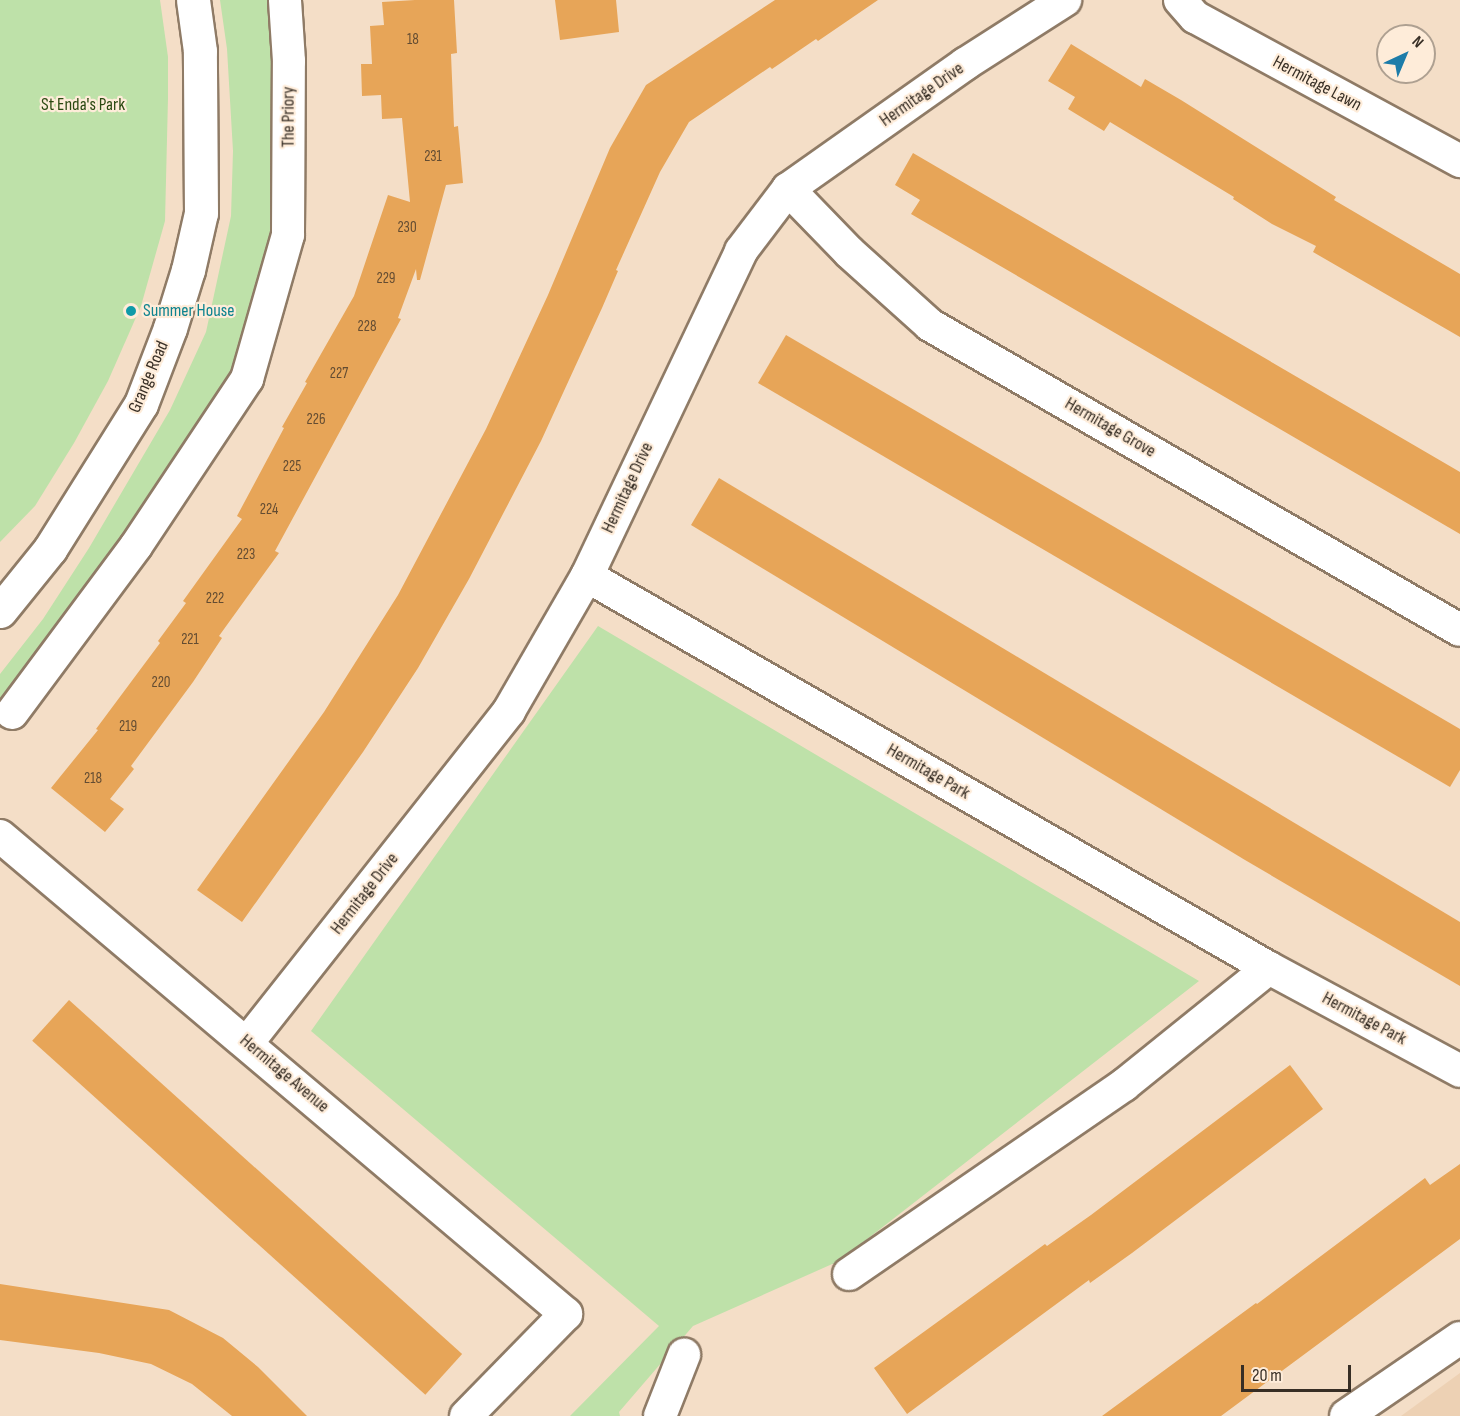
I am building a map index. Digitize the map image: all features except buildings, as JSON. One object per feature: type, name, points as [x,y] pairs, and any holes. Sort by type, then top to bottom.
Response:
[{"type":"main road","name":"Grange Road","points":[[0,611],[50,549],[141,404],[170,328],[188,270],[201,213],[200,51],[193,0]]},
{"type":"street","name":"The Priory","points":[[12,713],[136,546],[247,379],[288,235],[289,61],[285,0]]},
{"type":"street","name":"Hermitage Drive","points":[[247,1043],[509,711],[587,576],[741,251],[788,189],[965,64],[1065,0]]},
{"type":"street","name":"Hermitage Lawn","points":[[1180,0],[1195,17],[1460,161]]},
{"type":"street","name":"Hermitage Grove","points":[[788,189],[849,252],[930,325],[1460,630]]},
{"type":"street","name":"Hermitage Park","points":[[587,576],[1269,968],[1460,1071]]},
{"type":"street","name":"Hermitage Avenue","points":[[0,836],[566,1314],[466,1416]]},
{"type":"street","points":[[849,1274],[1124,1085],[1269,968]]},
{"type":"street","points":[[1346,1416],[1460,1338]]},
{"type":"street","points":[[660,1416],[684,1355]]},
{"type":"shaded area","points":[[1460,1373],[1460,1416],[1401,1416]]},
{"type":"green space","name":"St Enda's Park","points":[[0,0],[160,0],[168,57],[168,98],[165,221],[141,306],[108,381],[74,443],[35,506],[0,542]]},
{"type":"green space","points":[[220,0],[279,0],[282,235],[240,377],[0,705],[0,674],[43,619],[89,548],[170,410],[206,332],[231,216],[233,151],[227,49]]},
{"type":"green space","points":[[598,626],[1199,981],[839,1261],[693,1326],[619,1412],[620,1416],[570,1416],[659,1326],[311,1031]]},
{"type":"place","name":"Summer House","points":[[131,311]]}]
